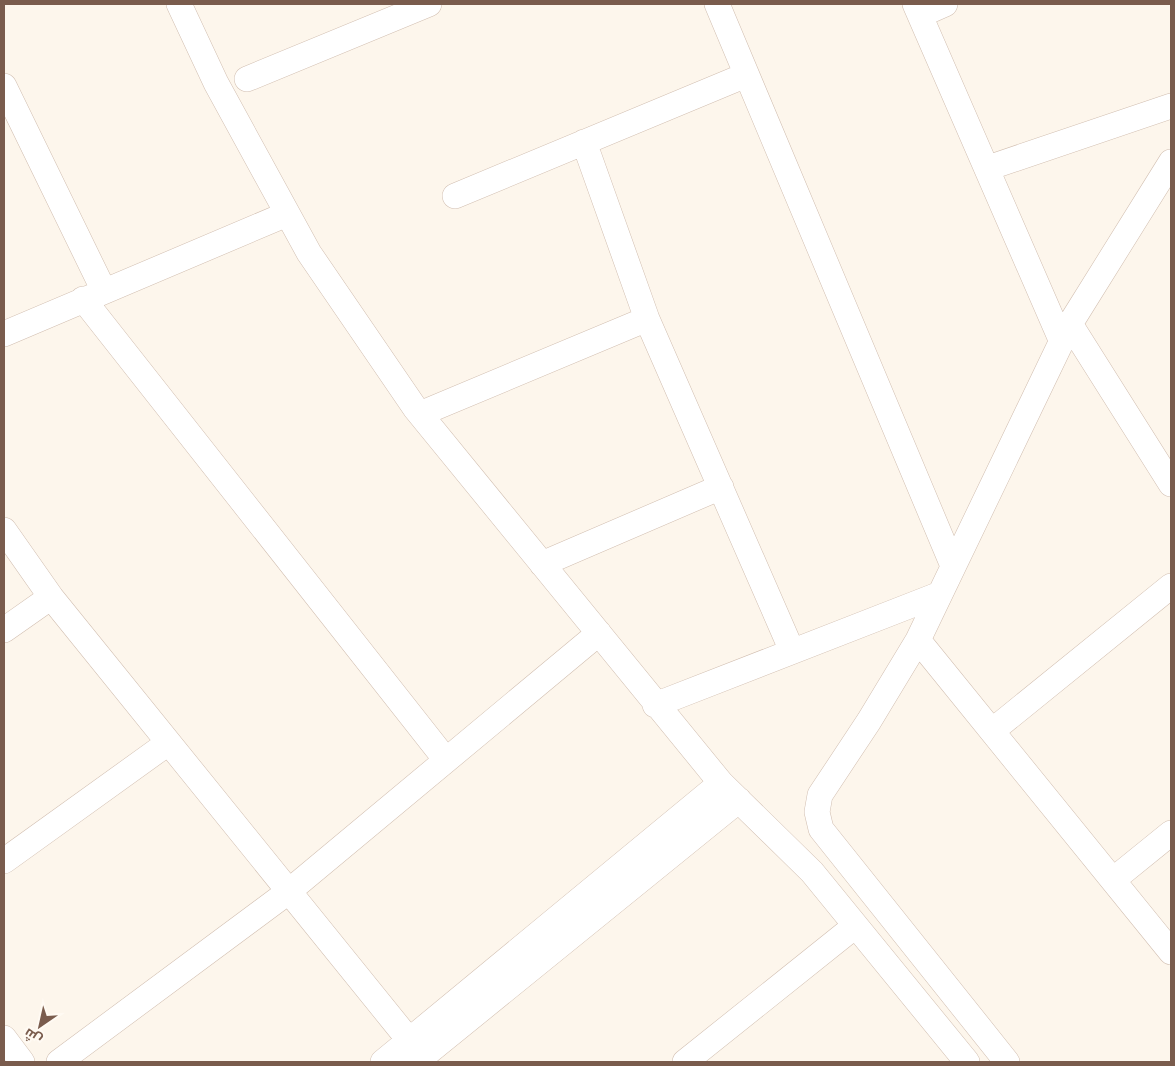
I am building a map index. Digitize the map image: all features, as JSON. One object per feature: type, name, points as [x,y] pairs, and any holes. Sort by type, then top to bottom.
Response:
[{"type":"street","points":[[179,4],[216,83],[309,254],[420,414],[599,633],[655,705],[721,783],[812,872],[968,1062]]},
{"type":"street","points":[[247,79],[429,4]]},
{"type":"street","points":[[717,4],[954,566]]},
{"type":"street","points":[[945,4],[918,9],[988,168],[1066,333],[1171,484]]},
{"type":"street","points":[[455,196],[746,75]]},
{"type":"street","points":[[4,86],[93,295],[446,760]]},
{"type":"street","points":[[988,168],[1171,106]]},
{"type":"street","points":[[584,142],[647,319],[792,651]]},
{"type":"street","points":[[1007,1062],[821,829],[817,812],[820,795],[870,721],[918,640],[1066,333],[1171,162]]},
{"type":"street","points":[[4,334],[287,214]]},
{"type":"street","points":[[420,414],[647,319]]},
{"type":"street","points":[[542,564],[720,487]]},
{"type":"street","points":[[4,530],[51,597],[413,1051]]},
{"type":"street","points":[[992,731],[1171,586]]},
{"type":"street","points":[[655,705],[940,594]]},
{"type":"street","points":[[4,630],[51,597]]},
{"type":"street","points":[[59,1062],[288,892],[599,633]]},
{"type":"street","points":[[918,640],[1171,952]]},
{"type":"street","points":[[4,861],[168,744]]},
{"type":"street","points":[[413,1051],[721,783]]},
{"type":"street","points":[[383,1062],[413,1051],[739,800]]},
{"type":"street","points":[[1113,880],[1171,834]]},
{"type":"street","points":[[685,1062],[855,926]]},
{"type":"street","points":[[4,1038],[22,1062]]}]
